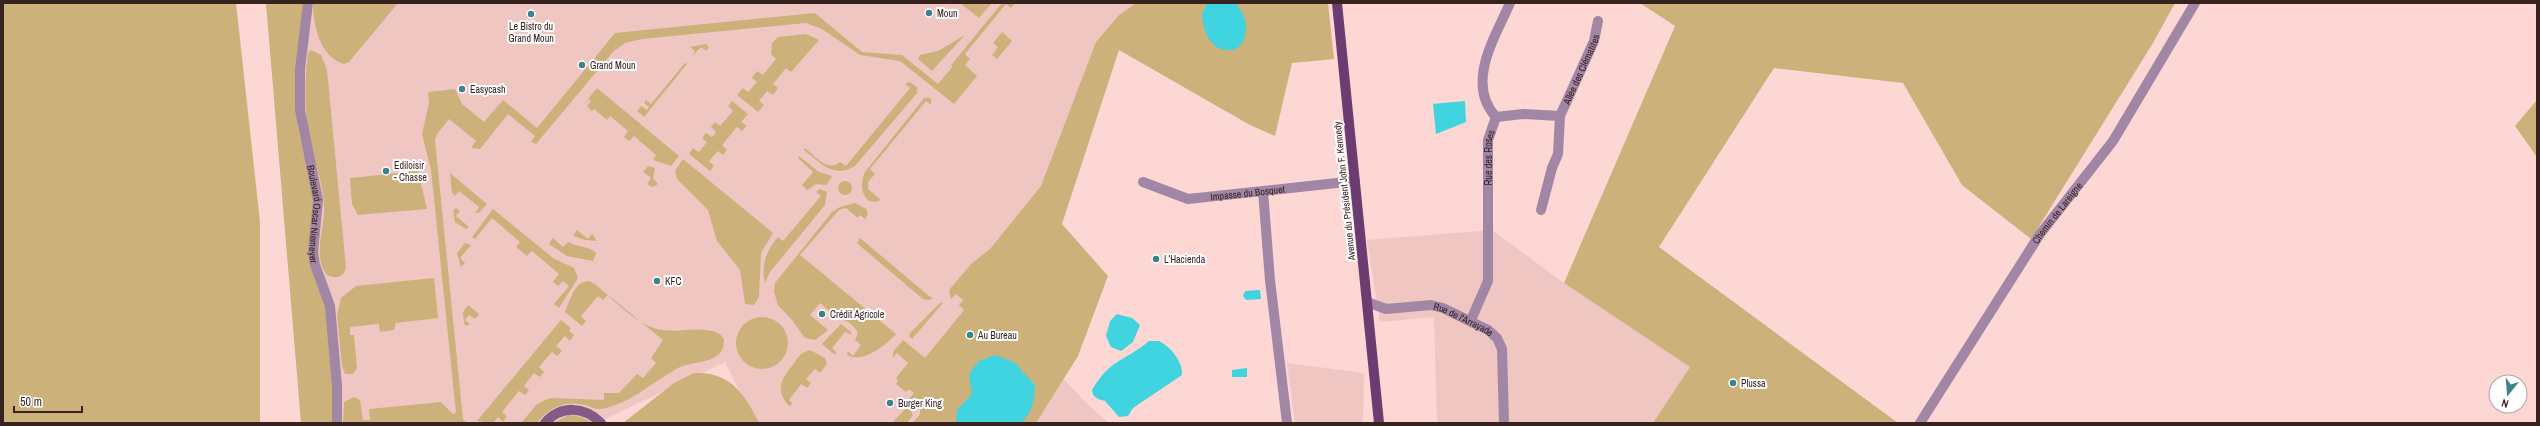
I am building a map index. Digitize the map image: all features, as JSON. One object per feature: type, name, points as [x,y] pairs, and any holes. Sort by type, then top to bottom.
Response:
[{"type":"main road","name":"Avenue du Président John F. Kennedy","points":[[1337,3],[1379,423]]},
{"type":"main road","name":"Avenue du Président John F. Kennedy","points":[[1373,423],[1374,376]]},
{"type":"street","name":"Boulevard Oscar Niemeyer","points":[[308,3],[300,69],[300,110],[318,200],[313,252],[315,265],[330,306],[337,386],[337,423]]},
{"type":"street","name":"Rue des Roses","points":[[1471,320],[1488,281],[1488,140],[1496,116],[1488,108],[1482,95],[1482,76],[1486,59],[1510,3]]},
{"type":"street","name":"Chemin de Lareigne","points":[[1920,423],[2040,234],[2113,141],[2195,3]]},
{"type":"street","name":"Allée des Clématites","points":[[1541,210],[1552,168],[1558,154],[1560,116],[1594,41],[1598,21]]},
{"type":"street","name":"Allée des Clématites","points":[[1496,116],[1523,114],[1560,116]]},
{"type":"street","name":"Impasse du Bosquet","points":[[1143,182],[1188,199],[1354,181]]},
{"type":"street","points":[[1263,191],[1270,280],[1287,423]]},
{"type":"street","name":"Rue de l'Arrayade","points":[[1367,302],[1386,309],[1431,305],[1471,320],[1497,338],[1502,349],[1504,423]]},
{"type":"street","points":[[545,423],[557,413],[575,410],[592,415],[601,423]]},
{"type":"shaded area","points":[[3,3],[236,3],[260,222],[260,423],[3,423]]},
{"type":"shaded area","points":[[266,3],[304,3],[296,106],[299,132],[314,201],[312,231],[325,300],[334,390],[334,423],[301,423]]},
{"type":"shaded area","points":[[283,3],[1149,3],[1093,79],[1044,234],[984,294],[1086,403],[1109,423],[755,423],[725,362],[597,423],[322,423]]},
{"type":"shaded area","points":[[313,3],[398,3],[349,62],[344,64],[329,55],[324,47],[316,30]]},
{"type":"shaded area","points":[[960,3],[992,3],[979,18]]},
{"type":"shaded area","points":[[1002,3],[1015,3],[1011,8],[1006,4],[965,54],[970,59],[965,65],[977,76],[954,104],[900,61],[860,55],[822,29],[806,23],[642,39],[625,43],[613,52],[536,144],[531,142],[535,136],[508,114],[480,149],[471,148],[476,141],[449,119],[437,134],[435,140],[463,419],[467,423],[343,423],[344,402],[354,397],[360,400],[363,420],[370,420],[369,409],[441,402],[453,414],[456,413],[431,170],[422,134],[429,103],[428,92],[455,89],[462,104],[484,122],[503,100],[537,128],[615,33],[815,13],[862,52],[902,55],[938,84],[953,66],[951,65]]},
{"type":"shaded area","points":[[1136,3],[1328,3],[1334,59],[1292,63],[1275,136],[1250,125],[1119,50],[1062,224],[1108,276],[1078,356],[1036,423],[913,423],[920,414],[920,405],[913,400],[905,404],[914,393],[909,389],[906,392],[896,384],[898,381],[896,378],[908,363],[897,353],[893,358],[893,352],[903,340],[925,358],[964,310],[959,305],[963,300],[956,294],[951,299],[949,290],[971,264],[990,249],[1041,186],[1096,42],[1118,16]]},
{"type":"shaded area","points":[[1640,3],[2175,3],[2153,43],[2031,239],[1962,185],[1903,83],[1774,68],[1659,247],[1898,423],[1657,423],[1654,421],[1690,367],[1564,283],[1675,26]]},
{"type":"shaded area","points":[[1002,32],[1012,41],[997,59],[992,55],[998,47],[993,43]]},
{"type":"shaded area","points":[[806,34],[819,40],[791,72],[786,68],[773,84],[778,88],[773,95],[767,91],[759,101],[764,105],[758,112],[737,95],[743,88],[748,92],[757,82],[752,78],[757,71],[763,75],[776,59],[771,54],[772,43],[778,37]]},
{"type":"shaded area","points":[[965,35],[932,71],[918,59],[920,55],[938,51]]},
{"type":"shaded area","points":[[706,44],[709,47],[706,51],[701,47],[691,57],[695,51],[690,47]]},
{"type":"shaded area","points":[[311,50],[321,55],[327,70],[346,268],[343,274],[339,277],[327,275],[320,261],[324,204],[322,187],[313,154],[307,122],[305,99],[308,53]]},
{"type":"shaded area","points":[[685,63],[687,64],[644,117],[637,111],[641,106],[647,110],[649,107],[644,103],[646,100],[651,104]]},
{"type":"shaded area","points":[[910,82],[918,88],[916,91],[918,92],[855,166],[847,170],[834,170],[822,164],[804,150],[805,148],[826,165],[831,166],[840,162],[846,166],[910,88],[905,84]]},
{"type":"shaded area","points":[[597,88],[679,156],[671,166],[653,160],[656,155],[634,136],[629,141],[624,137],[628,131],[610,116],[607,120],[594,109],[592,111],[587,106],[591,101],[589,99],[584,104]]},
{"type":"shaded area","points":[[925,97],[926,99],[928,97],[931,99],[931,105],[926,101],[870,169],[875,174],[868,182],[868,189],[881,200],[875,202],[869,201],[864,194],[862,187],[865,172]]},
{"type":"shaded area","points":[[2537,100],[2537,157],[2515,126]]},
{"type":"shaded area","points":[[732,101],[748,114],[741,122],[747,126],[742,131],[737,127],[722,145],[727,150],[723,155],[718,151],[709,161],[714,166],[710,171],[689,154],[693,148],[699,152],[707,142],[702,138],[706,133],[712,137],[716,132],[711,127],[715,122],[720,126],[733,111],[728,106]]},
{"type":"shaded area","points":[[799,156],[819,172],[832,176],[827,185],[816,184],[807,190],[802,185],[813,172],[798,158]]},
{"type":"shaded area","points":[[683,159],[773,233],[761,253],[759,297],[754,305],[745,304],[740,270],[717,241],[708,210],[677,179],[675,171]]},
{"type":"shaded area","points":[[648,166],[655,168],[653,178],[658,184],[653,187],[647,184],[651,178],[643,172]]},
{"type":"shaded area","points":[[418,171],[427,209],[358,215],[352,204],[350,178]]},
{"type":"shaded area","points":[[450,173],[487,204],[480,212],[475,213],[479,207],[459,191],[455,196],[452,193]]},
{"type":"shaded area","points":[[845,181],[850,183],[852,188],[850,193],[845,195],[840,193],[838,188],[840,183]]},
{"type":"shaded area","points":[[820,189],[827,192],[825,205],[770,272],[765,283],[764,264],[770,247],[778,237],[783,241],[821,196],[816,192]]},
{"type":"shaded area","points":[[855,203],[866,209],[868,214],[865,219],[860,215],[858,218],[846,208],[839,210],[800,255],[896,334],[874,352],[860,357],[853,357],[847,355],[848,351],[853,356],[861,345],[855,340],[858,333],[849,323],[837,319],[838,318],[820,303],[810,315],[828,330],[815,340],[805,338],[792,320],[778,305],[774,292],[775,283],[832,212],[840,207]]},
{"type":"shaded area","points":[[456,208],[460,211],[456,216],[469,227],[466,229],[455,222],[453,211]]},
{"type":"shaded area","points":[[493,209],[553,258],[574,268],[578,278],[559,308],[554,304],[569,286],[563,281],[558,286],[553,282],[559,274],[532,251],[527,256],[516,247],[520,242],[492,218],[475,239],[472,237]]},
{"type":"shaded area","points":[[577,230],[588,239],[592,234],[597,241],[585,240],[573,236]]},
{"type":"shaded area","points":[[1492,230],[1564,283],[1690,367],[1654,420],[1657,423],[1437,423],[1434,317],[1380,322],[1367,240]]},
{"type":"shaded area","points":[[553,238],[563,247],[568,242],[593,251],[596,253],[593,261],[567,256],[549,244]]},
{"type":"shaded area","points":[[860,238],[933,298],[929,300],[923,299],[859,245],[857,243]]},
{"type":"shaded area","points":[[465,243],[471,245],[460,258],[465,263],[461,267],[457,253]]},
{"type":"shaded area","points":[[434,278],[438,318],[396,323],[394,330],[380,332],[379,324],[350,327],[350,335],[354,335],[357,368],[353,374],[345,374],[342,366],[337,315],[341,298],[356,286]]},
{"type":"shaded area","points":[[589,281],[608,295],[603,300],[598,296],[581,316],[586,321],[582,326],[565,312],[576,288],[580,284]]},
{"type":"shaded area","points":[[608,295],[640,321],[626,312]]},
{"type":"shaded area","points":[[940,303],[943,303],[912,339],[909,336],[910,333]]},
{"type":"shaded area","points":[[468,305],[479,314],[475,319],[469,315],[465,320],[470,324],[467,326],[464,324],[463,312]]},
{"type":"shaded area","points":[[762,317],[772,319],[780,325],[786,333],[788,343],[786,353],[780,361],[772,367],[762,369],[752,367],[744,361],[738,353],[736,343],[738,333],[744,325],[752,319]]},
{"type":"shaded area","points":[[561,320],[571,328],[569,331],[574,335],[570,341],[565,336],[556,346],[562,351],[557,356],[552,352],[539,367],[544,372],[540,377],[534,373],[524,386],[529,390],[525,395],[519,391],[502,412],[507,416],[503,422],[498,417],[493,423],[477,421]]},
{"type":"shaded area","points":[[640,321],[653,328],[669,331],[713,331],[720,334],[724,339],[723,348],[714,358],[680,367],[616,405],[600,409],[571,403],[565,404],[552,409],[537,423],[521,423],[537,404],[550,398],[604,400],[604,393],[619,393],[637,374],[643,378],[656,363],[651,358],[663,340]]},
{"type":"shaded area","points":[[841,324],[851,332],[852,335],[845,332],[832,348],[837,353],[834,354],[822,344]]},
{"type":"shaded area","points":[[810,350],[825,358],[827,364],[820,373],[815,369],[806,379],[811,383],[807,388],[801,384],[789,400],[793,404],[789,406],[782,395],[781,385],[788,371],[799,356]]},
{"type":"shaded area","points":[[1287,363],[1364,373],[1363,423],[1295,423]]},
{"type":"shaded area","points":[[694,373],[707,373],[717,376],[727,380],[735,386],[754,412],[759,423],[623,423],[674,383]]},
{"type":"shaded area","points":[[905,409],[910,409],[913,415],[907,423],[892,423]]},
{"type":"shaded area","points":[[569,415],[582,417],[592,423],[553,423]]},
{"type":"water","points":[[1207,3],[1235,3],[1239,8],[1245,20],[1246,32],[1241,44],[1236,49],[1221,49],[1215,46],[1207,35],[1204,29],[1202,14]]},
{"type":"water","points":[[1465,101],[1466,122],[1436,134],[1433,104]]},
{"type":"water","points":[[1260,290],[1261,299],[1246,300],[1243,296],[1245,291]]},
{"type":"water","points":[[1117,314],[1132,318],[1140,325],[1133,342],[1121,351],[1111,347],[1106,336],[1110,321]]},
{"type":"water","points":[[1149,341],[1159,341],[1172,351],[1181,365],[1182,375],[1133,408],[1128,416],[1119,417],[1105,401],[1098,399],[1093,395],[1092,390],[1105,372],[1118,361]]},
{"type":"water","points":[[995,355],[1014,362],[1035,385],[1033,401],[1028,415],[1021,423],[956,423],[957,410],[972,394],[969,374],[979,361]]},
{"type":"water","points":[[1247,368],[1247,377],[1232,377],[1232,370]]},
{"type":"place","name":"Moun","points":[[929,13]]},
{"type":"place","name":"Le Bistro du Grand Moun","points":[[531,14]]},
{"type":"place","name":"Grand Moun","points":[[582,65]]},
{"type":"place","name":"Easycash","points":[[462,89]]},
{"type":"place","name":"Ediloisir - Chasse","points":[[386,171]]},
{"type":"place","name":"L'Hacienda","points":[[1156,259]]},
{"type":"place","name":"KFC","points":[[657,281]]},
{"type":"place","name":"Crédit Agricole","points":[[822,314]]},
{"type":"place","name":"Au Bureau","points":[[970,335]]},
{"type":"place","name":"Plussa","points":[[1733,383]]},
{"type":"place","name":"Burger King","points":[[890,403]]}]
